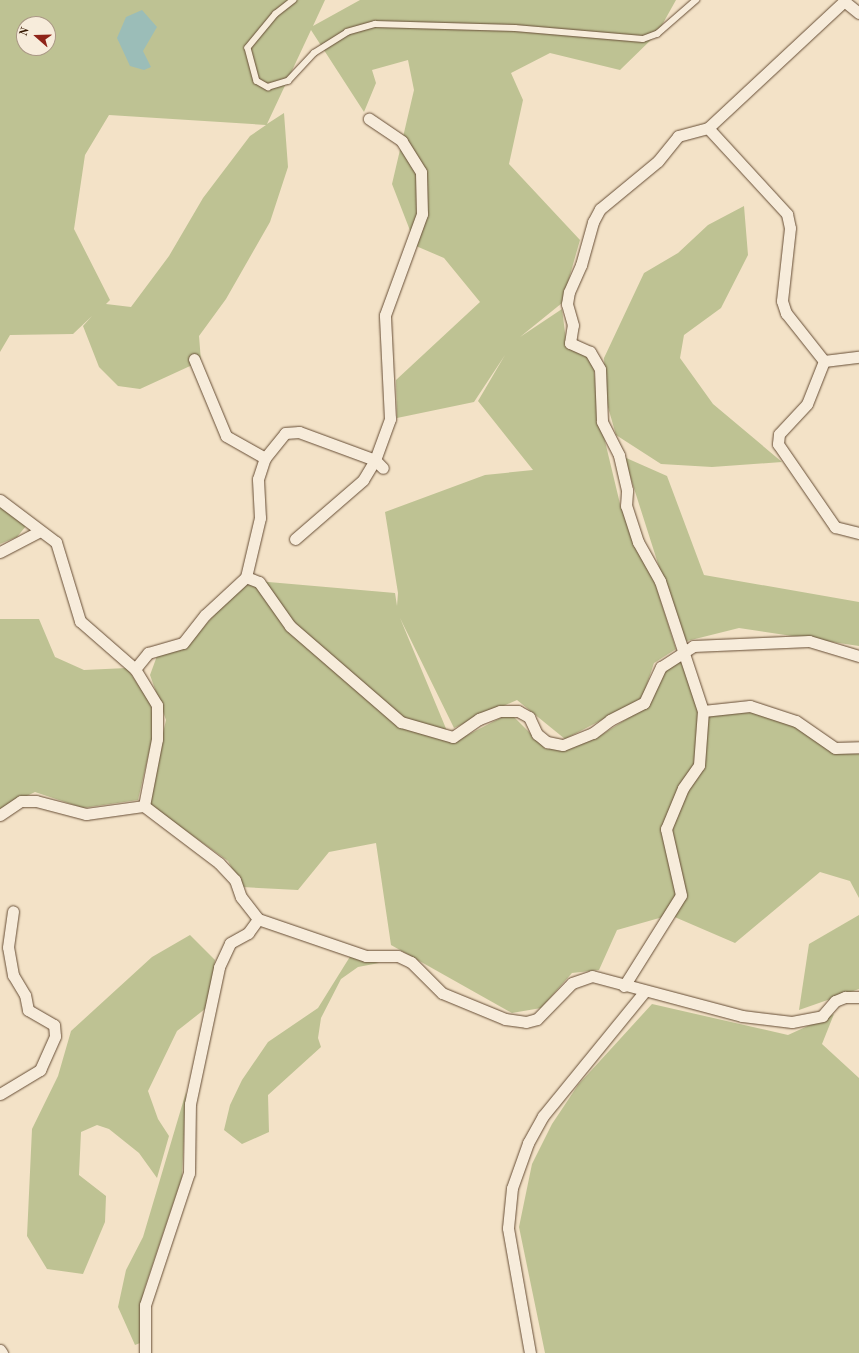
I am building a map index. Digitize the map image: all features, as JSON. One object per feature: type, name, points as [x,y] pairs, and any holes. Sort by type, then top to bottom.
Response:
[{"type":"street","points":[[624,986],[682,895],[666,829],[683,788],[699,765],[703,711],[660,581],[638,542],[626,506],[627,490],[619,455],[602,421],[600,369],[590,352],[570,343],[573,325],[567,304],[593,222],[600,209],[658,161],[678,136],[708,128],[844,1],[859,13]]},
{"type":"street","points":[[295,539],[362,480],[375,460],[390,419],[384,315],[422,207],[421,172],[402,141],[369,119]]},
{"type":"street","points":[[708,128],[787,214],[790,228],[782,301],[786,313],[824,361]]},
{"type":"street","points":[[824,361],[859,357]]},
{"type":"street","points":[[194,359],[226,436],[265,458]]},
{"type":"street","points":[[824,361],[807,404],[779,434],[778,444],[835,527],[859,533]]},
{"type":"street","points":[[135,669],[148,653],[183,644],[205,615],[246,578],[260,518],[258,479],[265,458],[285,433],[299,432],[375,460],[383,468]]},
{"type":"street","points":[[0,500],[56,542],[80,620],[135,669],[157,705],[158,720],[144,806]]},
{"type":"street","points":[[0,552],[40,531]]},
{"type":"street","points":[[246,578],[259,582],[290,626],[401,722],[440,735],[453,737],[479,719],[500,711],[518,711],[529,717],[537,734],[547,742],[563,745],[593,733],[610,720],[644,703],[661,667],[682,651],[693,646],[809,641],[859,656]]},
{"type":"street","points":[[703,711],[750,706],[796,721],[835,748],[859,747]]},
{"type":"street","points":[[0,815],[21,801],[36,801],[86,814],[144,806],[219,863],[235,880],[241,897],[258,919],[366,956],[398,956],[411,962],[442,993],[505,1019],[526,1022],[536,1019],[572,983],[592,976],[624,986],[742,1016],[792,1022],[822,1016],[835,1001],[845,996],[859,997]]},
{"type":"street","points":[[0,1094],[40,1070],[55,1036],[54,1025],[28,1010],[25,995],[13,975],[8,947],[13,911]]},
{"type":"street","points":[[145,1353],[145,1305],[189,1173],[190,1104],[219,968],[230,943],[248,933],[258,919]]},
{"type":"street","points":[[530,1353],[508,1228],[512,1188],[528,1143],[543,1116],[645,991]]},
{"type":"lane","points":[[294,0],[272,19],[248,48],[257,81],[268,87],[288,81],[314,54],[347,32],[375,24],[515,28],[643,39],[657,34],[696,0]]},
{"type":"green space","points":[[0,0],[325,0],[313,26],[360,0],[676,0],[657,34],[620,70],[550,53],[511,73],[523,100],[509,164],[580,240],[562,303],[520,337],[562,309],[567,348],[587,356],[594,369],[598,412],[621,508],[656,586],[676,649],[654,663],[642,699],[565,739],[517,700],[454,728],[400,618],[452,743],[510,713],[546,749],[595,739],[647,706],[663,670],[680,660],[703,711],[766,711],[847,753],[859,754],[859,898],[850,881],[820,872],[735,943],[670,915],[617,930],[599,970],[572,973],[541,1008],[512,1013],[391,945],[376,843],[329,852],[298,890],[242,887],[228,861],[147,803],[166,720],[150,675],[157,656],[189,643],[246,580],[395,593],[397,606],[398,593],[385,512],[485,475],[533,470],[478,401],[505,355],[474,402],[397,418],[396,380],[480,302],[444,258],[416,246],[392,184],[414,90],[408,60],[372,70],[376,83],[364,112],[311,30],[267,124],[284,113],[288,167],[270,222],[226,299],[199,336],[201,361],[140,389],[118,386],[99,367],[83,326],[92,316],[73,334],[10,335],[0,352]],"holes":[[[109,115],[266,125],[250,136],[203,198],[169,256],[131,307],[106,304],[110,300],[74,229],[85,155]]]},
{"type":"green space","points":[[744,206],[748,255],[721,308],[684,335],[680,358],[713,404],[782,462],[712,467],[661,464],[616,435],[606,400],[604,358],[644,273],[678,253],[708,225]]},
{"type":"green space","points":[[624,457],[667,476],[704,575],[859,602],[859,646],[739,628],[683,642]]},
{"type":"green space","points":[[0,507],[26,526],[17,537],[0,544]]},
{"type":"green space","points":[[0,619],[39,619],[55,657],[84,670],[127,668],[151,704],[154,731],[138,800],[83,808],[35,792],[0,809]]},
{"type":"green space","points":[[859,915],[859,989],[799,1010],[809,944]]},
{"type":"green space","points":[[190,935],[215,960],[210,1005],[177,1031],[148,1091],[158,1119],[169,1136],[157,1178],[139,1153],[109,1129],[97,1125],[81,1132],[79,1175],[106,1196],[105,1222],[83,1274],[47,1269],[27,1236],[32,1129],[58,1076],[71,1031],[152,957]]},
{"type":"green space","points":[[351,955],[379,963],[358,967],[341,979],[321,1018],[318,1038],[321,1047],[268,1095],[269,1132],[242,1144],[224,1130],[230,1105],[242,1080],[268,1042],[318,1008]]},
{"type":"green space","points":[[652,1004],[788,1035],[834,1014],[822,1044],[859,1078],[859,1353],[545,1353],[519,1227],[532,1164],[552,1124],[578,1085]]},
{"type":"green space","points":[[186,1092],[182,1177],[144,1290],[140,1343],[135,1345],[118,1307],[126,1270],[143,1237]]},
{"type":"water","points":[[142,10],[157,27],[143,51],[151,67],[144,70],[130,66],[117,38],[126,17]]}]
